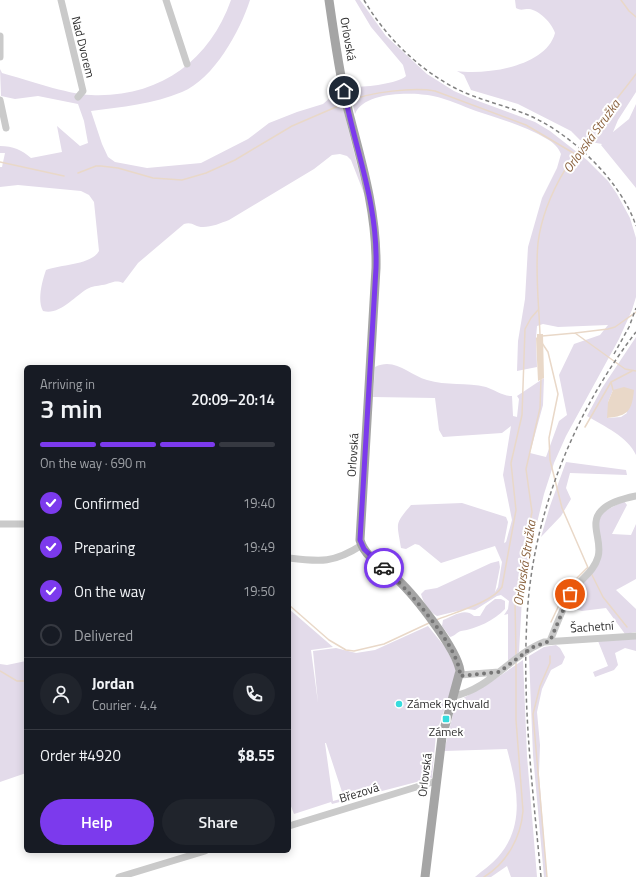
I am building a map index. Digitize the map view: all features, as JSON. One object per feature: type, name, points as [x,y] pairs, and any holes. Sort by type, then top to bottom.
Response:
[{"type":"main road","name":"Orlovská","points":[[329,0],[346,102],[370,195],[375,229],[376,249],[360,528],[362,545],[374,560],[408,590],[432,622],[457,658],[460,676],[442,732],[425,877]]},
{"type":"street","name":"Nad Dvorem","points":[[61,0],[83,91],[78,97]]},
{"type":"street","points":[[166,0],[187,64]]},
{"type":"street","points":[[0,36],[0,57]]},
{"type":"street","points":[[0,100],[6,128]]},
{"type":"street","name":"Šachetní","points":[[550,641],[570,594],[590,572],[599,555],[595,528],[602,510],[613,503],[636,496]]},
{"type":"street","points":[[0,524],[24,524]]},
{"type":"street","points":[[291,558],[325,561],[334,560],[362,545]]},
{"type":"street","name":"Šachetní","points":[[454,696],[485,684],[533,647],[550,641],[636,636]]},
{"type":"street","points":[[460,676],[499,672]]},
{"type":"street","name":"Březová","points":[[291,825],[436,781]]},
{"type":"street","points":[[119,877],[139,874],[199,853]]},
{"type":"shaded area","points":[[231,0],[250,0],[240,26],[224,53],[205,76],[194,86],[182,92],[160,99],[91,111],[108,157],[115,162],[147,168],[201,163],[248,139],[269,123],[323,104],[332,96],[341,100],[365,196],[351,160],[347,156],[340,154],[332,155],[314,169],[229,220],[206,227],[200,227],[189,223],[184,224],[138,263],[123,283],[115,282],[91,287],[55,311],[43,311],[40,297],[46,270],[83,262],[95,256],[99,251],[94,202],[89,195],[81,191],[18,185],[0,187],[0,167],[2,167],[5,153],[0,153],[0,146],[17,149],[31,158],[62,152],[57,126],[80,146],[88,143],[84,121],[78,104],[38,96],[15,99],[1,96],[0,69],[2,73],[81,94],[115,94],[138,90],[159,83],[178,72],[195,58],[209,41],[221,22]]},
{"type":"shaded area","points":[[355,0],[360,0],[386,36],[427,74],[454,91],[535,122],[550,131],[587,160],[608,181],[617,194],[630,218],[636,238],[636,297],[619,339],[566,436],[554,463],[544,494],[523,581],[519,652],[508,663],[508,614],[504,615],[508,609],[509,601],[501,595],[475,610],[466,609],[437,616],[431,612],[421,594],[425,590],[437,588],[491,563],[499,561],[500,567],[495,592],[498,587],[502,562],[495,546],[441,563],[419,545],[415,544],[406,549],[401,548],[398,524],[402,516],[411,505],[462,503],[506,517],[508,522],[504,543],[506,542],[512,520],[503,475],[511,426],[502,433],[443,437],[439,430],[435,398],[373,397],[375,367],[382,364],[395,365],[420,378],[434,382],[486,387],[505,395],[512,396],[513,416],[517,417],[519,399],[517,396],[544,378],[543,405],[530,453],[546,457],[559,421],[567,415],[559,375],[574,344],[600,335],[608,325],[558,327],[543,324],[537,326],[537,367],[517,371],[518,341],[525,299],[528,247],[542,198],[557,168],[561,154],[552,142],[539,134],[512,123],[433,96],[402,94],[378,97],[360,106],[355,114],[349,86],[361,87],[379,85],[402,79],[406,76],[403,65],[371,27]]},
{"type":"shaded area","points":[[515,0],[636,0],[636,92],[618,120],[613,132],[629,119],[636,104],[636,188],[601,145],[602,144],[580,140],[571,131],[518,104],[471,90],[464,75],[457,71],[483,72],[514,66],[528,61],[540,54],[549,45],[555,33],[548,21],[541,14],[533,10],[521,10],[516,8]]},
{"type":"shaded area","points":[[537,334],[543,334],[544,378],[538,381],[536,338]]},
{"type":"shaded area","points":[[636,337],[636,455],[627,442],[621,437],[587,416],[602,388]],"holes":[[[613,390],[627,413],[621,417],[608,418],[608,402]]]},
{"type":"shaded area","points":[[624,387],[634,390],[632,403],[628,411],[620,416],[607,418],[608,402],[613,390]]},
{"type":"shaded area","points":[[566,462],[626,470],[627,475],[570,473],[566,488],[571,499],[561,516],[541,537],[550,506]]},
{"type":"shaded area","points":[[624,501],[627,505],[612,534],[631,535],[636,524],[636,579],[616,590],[636,609],[636,632],[625,634],[606,608],[582,611],[567,607],[577,588],[595,568],[599,520],[603,512]]},
{"type":"shaded area","points":[[495,599],[505,601],[505,609],[496,617],[485,623],[450,637],[442,626],[443,620],[458,614],[466,612],[474,616],[480,616],[486,606]]},
{"type":"shaded area","points":[[291,611],[333,647],[311,650],[318,703],[313,651],[336,648],[356,653],[375,650],[428,626],[445,647],[455,666],[455,679],[436,734],[432,778],[332,804],[331,802],[294,814],[291,806]],"holes":[[[325,743],[344,798],[333,801]]]},
{"type":"shaded area","points":[[636,639],[636,651],[625,648],[615,653],[618,665],[614,670],[595,677],[593,672],[608,666],[598,641]]},
{"type":"shaded area","points":[[556,645],[560,648],[565,657],[562,664],[551,670],[542,689],[537,712],[540,745],[539,774],[547,877],[544,877],[533,755],[529,656],[544,647]]},
{"type":"shaded area","points":[[523,660],[527,756],[537,877],[511,877],[507,866],[491,877],[475,877],[498,857],[507,845],[513,832],[517,805],[511,763],[507,749],[444,751],[456,702],[485,686]]},
{"type":"shaded area","points":[[24,661],[24,774],[0,782],[0,664],[7,665]]},
{"type":"waterway","points":[[621,0],[629,11],[636,17]]},
{"type":"waterway","name":"Orlovská Stružka","points":[[540,335],[537,254],[543,219],[551,196],[563,174],[590,132],[636,74]]},
{"type":"waterway","points":[[350,101],[369,95],[392,91],[435,91],[526,125],[575,154]]},
{"type":"waterway","points":[[78,173],[96,166],[101,166],[118,168],[153,178],[182,180],[206,173],[235,160],[292,126],[343,104]]},
{"type":"waterway","points":[[0,162],[64,176]]},
{"type":"waterway","points":[[436,620],[482,602],[490,598],[502,587],[516,510],[511,463],[522,415],[525,329],[531,318],[538,310]]},
{"type":"waterway","points":[[575,333],[615,327],[636,312]]},
{"type":"waterway","points":[[542,336],[575,333],[625,369],[636,371]]},
{"type":"waterway","points":[[542,343],[548,352],[558,394],[549,438],[550,460],[562,508],[589,570]]},
{"type":"waterway","points":[[585,427],[611,382],[632,371]]},
{"type":"waterway","name":"Orlovská Stružka","points":[[516,655],[515,601],[532,512],[526,469],[540,408],[541,378]]},
{"type":"waterway","points":[[611,382],[613,390]]},
{"type":"waterway","points":[[551,622],[567,588],[587,568]]},
{"type":"waterway","points":[[591,573],[603,597],[627,627]]},
{"type":"waterway","points":[[291,607],[329,640],[346,650],[354,651],[384,644],[429,623]]},
{"type":"waterway","points":[[547,877],[533,714],[540,686],[550,663],[550,656]]},
{"type":"waterway","name":"Orlovská Stružka","points":[[484,877],[506,857],[516,840],[522,821],[523,811],[516,720],[516,663]]},
{"type":"waterway","points":[[0,671],[17,681],[24,681]]},
{"type":"railway","points":[[364,0],[382,26],[403,50],[441,80],[463,92],[523,113],[540,121],[558,131],[575,144],[606,175],[618,191],[629,209],[636,226]]},
{"type":"railway","points":[[614,354],[629,327],[636,308]]},
{"type":"railway","points":[[541,877],[529,748],[526,683],[527,618],[537,542],[547,504],[560,467],[576,431],[594,396],[614,363],[636,332]]},
{"type":"way so far","points":[[384,568],[408,590],[452,649],[459,664],[460,676],[499,672],[533,647],[550,641],[570,594]]},
{"type":"place","name":"Zámek Rychvald","points":[[399,704]]},
{"type":"place","name":"Zámek","points":[[446,719]]},
{"type":"route","points":[[344,91],[370,195],[375,229],[376,249],[360,540],[364,549],[384,568]]}]
